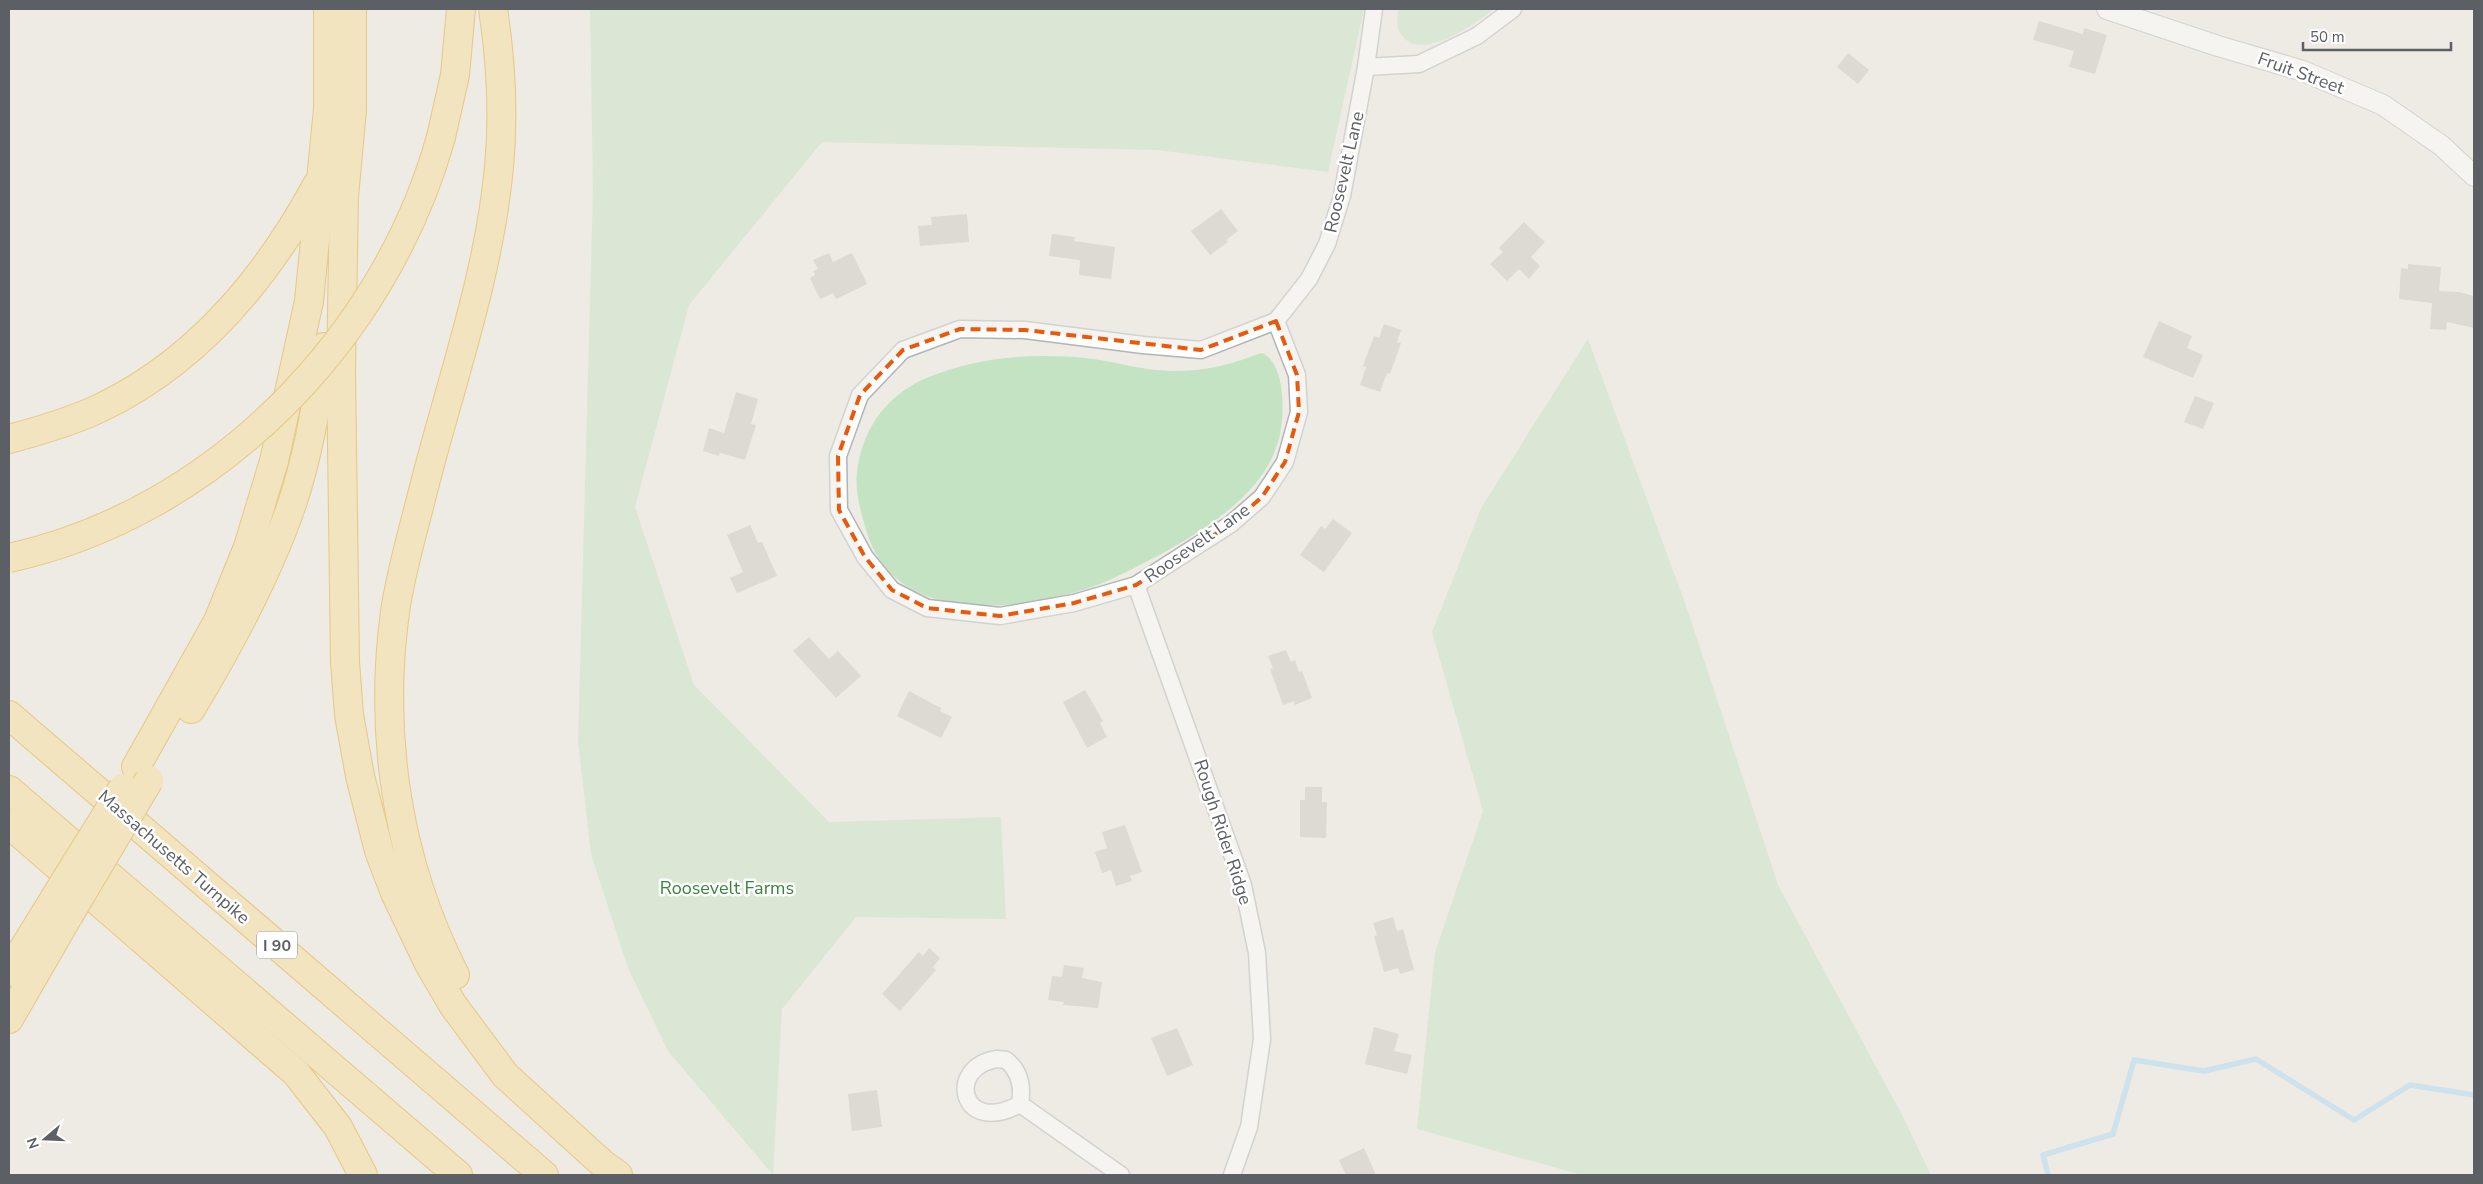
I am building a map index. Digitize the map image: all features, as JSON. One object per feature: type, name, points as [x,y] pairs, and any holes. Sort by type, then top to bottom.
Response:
[{"type":"highway","points":[[142,773],[225,604],[248,547],[274,461],[310,301],[328,109],[328,9]]},
{"type":"highway","points":[[352,9],[352,110],[344,197],[341,371],[345,662],[354,746],[373,831],[395,893],[415,938],[440,984],[475,1037],[522,1092],[618,1175]]},
{"type":"highway","points":[[9,558],[57,545],[140,509],[215,462],[282,405],[332,349],[383,276],[420,200],[441,137],[455,76],[461,9]]},
{"type":"highway","points":[[493,9],[502,95],[500,154],[496,192],[480,275],[426,481],[397,601],[390,664],[390,724],[394,777],[401,825],[421,897],[445,955],[470,1003],[498,1044],[528,1081],[627,1175]]},
{"type":"highway","points":[[9,439],[53,426],[98,409],[144,384],[186,353],[221,320],[263,271],[294,225],[322,175]]},
{"type":"highway","points":[[9,1018],[62,907],[142,773],[210,676],[234,631],[292,503],[315,414],[334,254],[344,197]]},
{"type":"highway","name":"Massachusetts Turnpike","points":[[9,715],[544,1175]]},
{"type":"highway","points":[[9,790],[458,1175]]},
{"type":"highway","points":[[9,824],[296,1073],[338,1127],[363,1175]]},
{"type":"highway","points":[[9,972],[62,907]]},
{"type":"street","name":"Roosevelt Lane","points":[[1276,321],[1298,375],[1299,412],[1285,462],[1262,497],[1231,524],[1189,553],[1136,585],[1074,603],[1000,616],[927,608],[892,590],[865,557],[839,510],[838,456],[860,394],[902,350],[960,329],[1025,330],[1143,345],[1201,350],[1276,321],[1309,279],[1327,244],[1342,196],[1366,67],[1374,9]]},
{"type":"street","points":[[1366,67],[1419,64],[1477,36],[1513,9]]},
{"type":"street","name":"Fruit Street","points":[[2107,9],[2303,71],[2384,105],[2442,146],[2474,176]]},
{"type":"street","name":"Rough Rider Ridge","points":[[1136,585],[1243,885],[1257,953],[1262,1039],[1249,1127],[1232,1175]]},
{"type":"street","points":[[1020,1104],[1121,1175]]},
{"type":"highlighted area","points":[[1276,321],[1297,375],[1299,412],[1285,462],[1262,497],[1231,524],[1136,585],[1074,603],[1000,616],[927,608],[892,590],[865,557],[839,510],[838,456],[860,395],[903,350],[960,329],[1025,330],[1201,350]]},
{"type":"green space","name":"Roosevelt Farms","points":[[590,9],[1364,9],[1328,172],[1157,150],[822,142],[689,305],[635,507],[694,685],[829,822],[1001,817],[1006,919],[856,917],[782,1009],[773,1175],[668,1051],[628,968],[591,854],[578,742],[593,190]]},
{"type":"green space","points":[[1399,9],[1494,9],[1475,23],[1450,37],[1425,45],[1413,44],[1401,35],[1397,24]]},
{"type":"green space","points":[[1588,339],[1689,614],[1778,885],[1901,1113],[1931,1175],[1582,1175],[1417,1129],[1435,952],[1483,811],[1432,632],[1481,508]]},
{"type":"green space","points":[[1262,353],[1270,359],[1276,368],[1282,393],[1282,420],[1278,442],[1271,461],[1260,478],[1231,508],[1215,521],[1163,553],[1116,577],[1086,589],[1023,603],[989,606],[956,604],[926,596],[900,581],[879,558],[865,526],[859,503],[857,481],[861,451],[872,425],[889,403],[899,394],[924,379],[963,366],[1003,358],[1043,356],[1085,358],[1163,371],[1182,371],[1220,366]]},
{"type":"building","points":[[2039,21],[2083,34],[2084,28],[2107,35],[2095,74],[2069,67],[2074,51],[2033,40]]},
{"type":"building","points":[[1848,53],[1869,70],[1858,84],[1837,67]]},
{"type":"building","points":[[1221,209],[1238,231],[1226,240],[1228,242],[1210,255],[1191,231]]},
{"type":"building","points":[[967,214],[969,242],[920,246],[918,226],[932,225],[931,217]]},
{"type":"building","points":[[1524,222],[1545,242],[1531,257],[1540,266],[1529,279],[1519,269],[1507,281],[1490,264],[1503,252],[1499,248]]},
{"type":"building","points":[[1052,234],[1075,237],[1074,241],[1115,247],[1111,279],[1079,275],[1080,260],[1049,256]]},
{"type":"building","points":[[829,253],[833,262],[852,253],[867,284],[836,299],[833,293],[820,299],[810,278],[815,275],[813,271],[818,269],[813,260]]},
{"type":"building","points":[[2408,264],[2441,267],[2439,291],[2459,292],[2474,296],[2474,328],[2447,322],[2446,330],[2430,329],[2432,303],[2399,299],[2401,268],[2408,269]]},
{"type":"building","points":[[2159,321],[2192,336],[2187,348],[2203,355],[2193,378],[2143,357]]},
{"type":"building","points":[[1384,324],[1401,330],[1397,342],[1401,343],[1390,374],[1387,373],[1380,392],[1360,385],[1366,367],[1363,366],[1374,336],[1379,338]]},
{"type":"building","points":[[736,392],[758,399],[751,424],[756,425],[745,460],[720,453],[719,456],[703,451],[709,428],[724,433]]},
{"type":"building","points":[[2195,396],[2214,403],[2203,429],[2184,422]]},
{"type":"building","points":[[1333,519],[1352,533],[1324,572],[1300,555],[1321,526],[1325,529]]},
{"type":"building","points":[[750,525],[758,543],[762,542],[777,576],[737,593],[730,578],[743,572],[727,535]]},
{"type":"building","points":[[809,637],[829,659],[838,651],[861,676],[836,698],[793,651]]},
{"type":"building","points":[[1286,650],[1291,662],[1295,660],[1299,672],[1302,671],[1312,698],[1295,705],[1294,701],[1283,705],[1270,669],[1273,668],[1268,656]]},
{"type":"building","points":[[1085,690],[1103,721],[1100,723],[1107,737],[1087,748],[1063,702]]},
{"type":"building","points":[[909,691],[941,708],[940,711],[952,717],[941,738],[897,716]]},
{"type":"building","points":[[1305,787],[1322,787],[1322,802],[1327,802],[1326,838],[1300,837],[1300,800],[1305,800]]},
{"type":"building","points":[[1125,825],[1142,872],[1130,876],[1132,881],[1116,886],[1111,870],[1102,873],[1095,852],[1107,848],[1102,832]]},
{"type":"building","points":[[1393,917],[1397,931],[1403,929],[1414,970],[1400,974],[1398,968],[1384,972],[1374,936],[1377,935],[1373,923]]},
{"type":"building","points":[[929,948],[940,958],[933,967],[936,970],[900,1011],[882,994],[919,952],[923,956]]},
{"type":"building","points":[[1064,965],[1084,968],[1082,978],[1102,982],[1098,1008],[1063,1005],[1064,1002],[1048,1000],[1052,976],[1062,977]]},
{"type":"building","points":[[1374,1027],[1399,1034],[1394,1051],[1412,1055],[1407,1074],[1365,1064]]},
{"type":"building","points":[[1177,1028],[1193,1065],[1167,1076],[1151,1038]]},
{"type":"building","points":[[877,1090],[882,1127],[852,1131],[848,1094]]},
{"type":"building","points":[[1364,1148],[1376,1175],[1346,1175],[1339,1160]]},
{"type":"waterway","points":[[2048,1175],[2043,1155],[2113,1134],[2134,1060],[2204,1071],[2256,1059],[2354,1120],[2410,1085],[2474,1095]]}]
